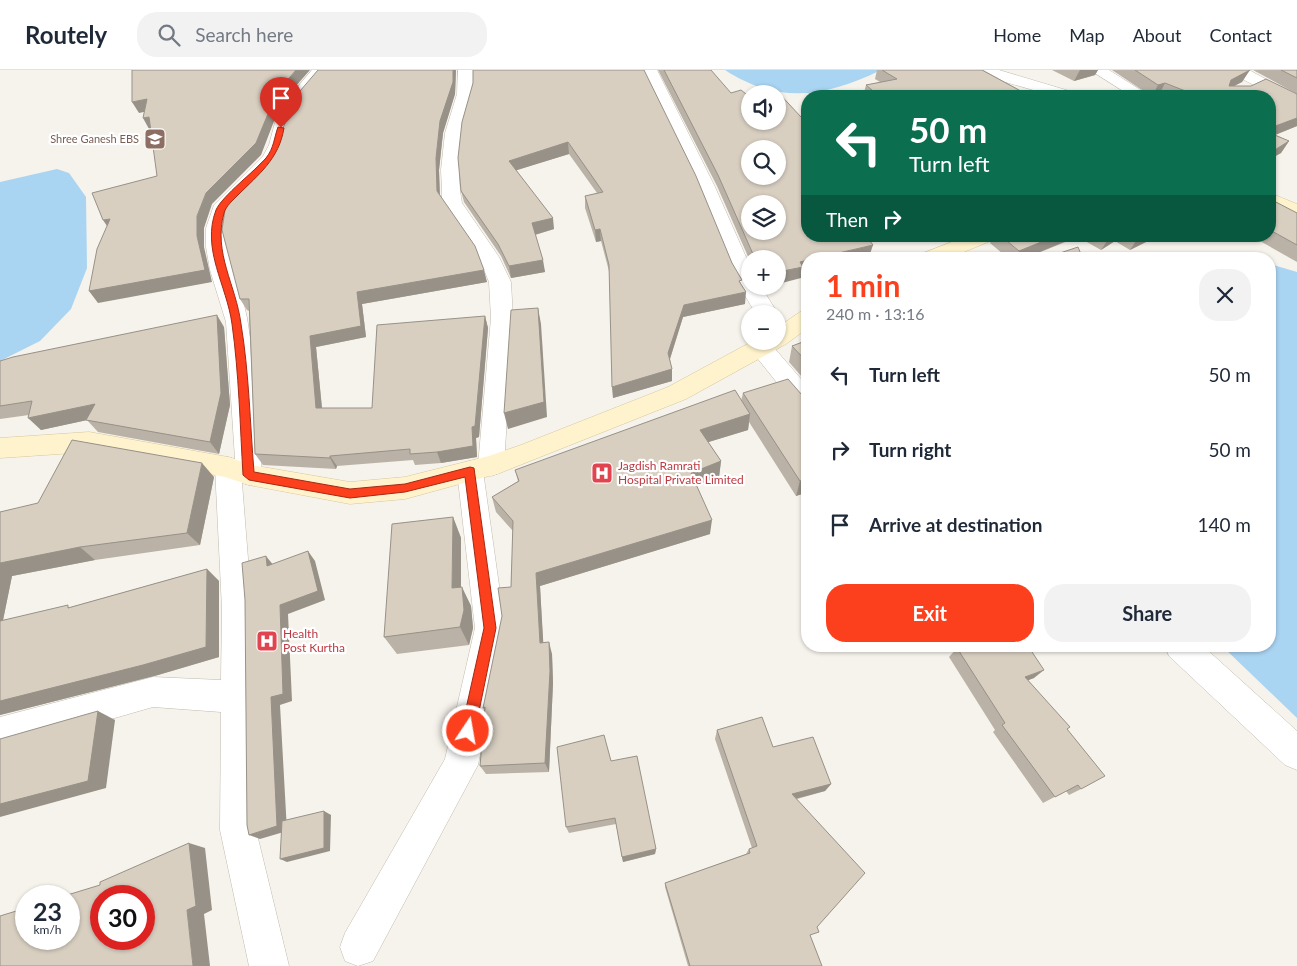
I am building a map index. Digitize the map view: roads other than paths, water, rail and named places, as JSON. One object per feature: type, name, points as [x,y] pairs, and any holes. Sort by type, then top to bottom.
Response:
[{"type":"main road","points":[[1276,202],[1297,211]]},
{"type":"main road","points":[[946,252],[971,242]]},
{"type":"main road","points":[[786,331],[801,321]]},
{"type":"main road","points":[[0,448],[89,442],[350,493],[405,488],[481,468],[677,393],[754,350]]},
{"type":"street","points":[[269,966],[238,830],[237,322],[221,270],[216,247],[216,228],[221,209],[270,159],[278,145],[285,114],[291,104],[313,81],[320,70]]},
{"type":"street","points":[[359,947],[461,765],[490,628],[481,468],[502,318],[500,282],[489,257],[452,204],[450,191],[454,133],[465,94],[466,70]]},
{"type":"street","points":[[649,70],[706,188],[741,269]]},
{"type":"street","points":[[980,70],[1052,90]]},
{"type":"street","points":[[1098,70],[1132,90]]},
{"type":"street","points":[[1237,70],[1270,90]]},
{"type":"street","points":[[1243,90],[1256,83]]},
{"type":"street","points":[[1276,93],[1297,103]]},
{"type":"street","points":[[780,350],[801,391]]},
{"type":"street","points":[[1187,652],[1297,753]]},
{"type":"street","points":[[0,734],[153,692],[237,697]]},
{"type":"water","points":[[725,70],[881,70],[841,86],[825,90],[801,90],[801,93],[786,92],[786,85],[754,85]]},
{"type":"water","points":[[57,169],[69,173],[86,197],[87,268],[71,309],[40,341],[0,361],[0,182]]},
{"type":"water","points":[[1276,266],[1297,272],[1297,718],[1228,652],[1276,652]]},
{"type":"place","name":"Shree Ganesh EBS","points":[[155,139]]},
{"type":"place","name":"Jagdish Ramrati Hospital Private Limited","points":[[602,473]]},
{"type":"place","name":"Health Post Kurtha","points":[[267,641]]}]
